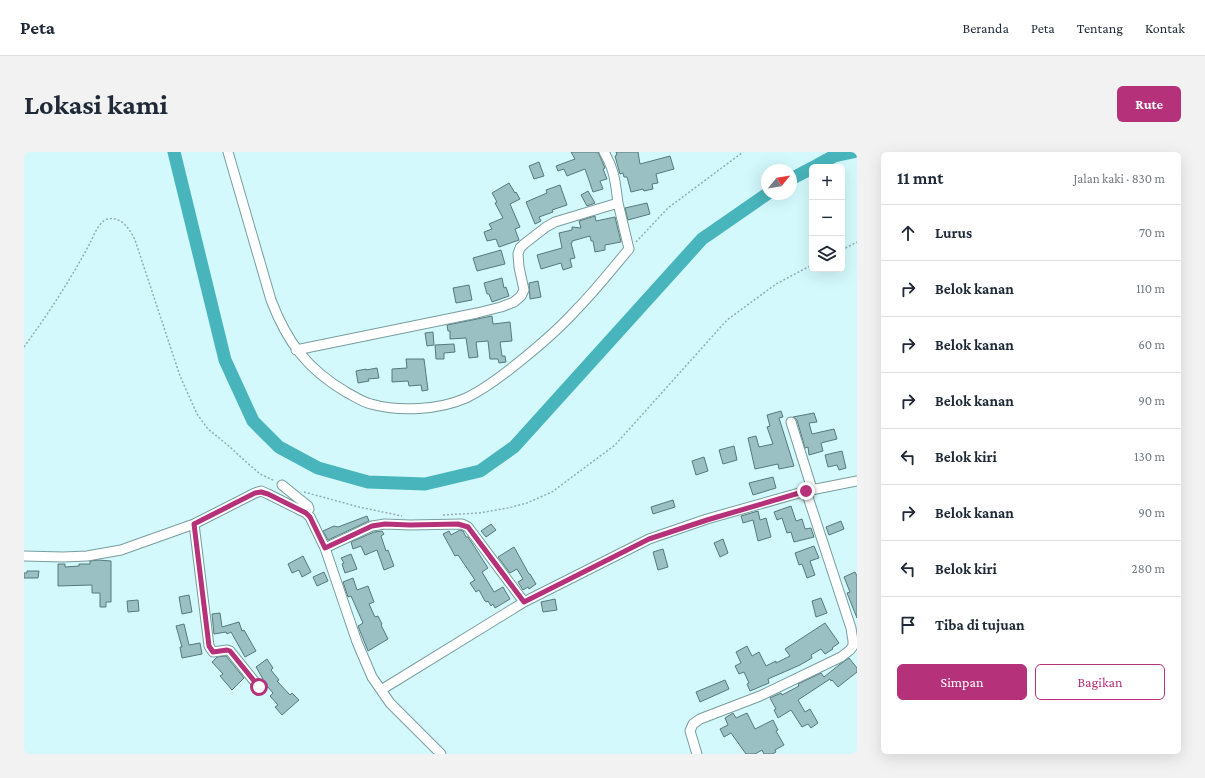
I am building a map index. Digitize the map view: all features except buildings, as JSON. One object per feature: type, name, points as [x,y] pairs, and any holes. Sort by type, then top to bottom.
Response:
[{"type":"street","points":[[228,152],[271,300],[278,317],[296,350],[319,374],[334,385],[369,404],[390,408],[429,407],[451,402],[466,398],[493,382],[543,342],[578,309],[628,250],[618,203],[615,178],[604,152]]},
{"type":"street","points":[[296,350],[478,313],[514,302],[522,296],[524,290],[518,254],[520,248],[524,244],[555,222],[618,203]]},
{"type":"street","points":[[697,754],[690,732],[692,724],[700,719],[760,696],[788,683],[841,657],[853,646],[851,628],[809,490],[791,422]]},
{"type":"street","points":[[381,690],[524,602],[649,539],[809,490],[857,481]]},
{"type":"street","points":[[282,485],[308,506],[309,509],[306,513]]},
{"type":"street","points":[[24,556],[87,556],[121,550],[194,524],[248,496],[261,492],[268,494],[306,513],[310,517],[325,548],[357,642],[372,677],[390,703],[441,754]]},
{"type":"street","points":[[194,524],[209,646],[213,652],[230,651],[259,687]]},
{"type":"street","points":[[325,548],[372,526],[462,524],[468,527],[524,602]]},
{"type":"path","points":[[628,250],[668,208],[743,152]]},
{"type":"path","points":[[24,347],[46,318],[96,231],[103,222],[108,219],[118,220],[124,223],[130,230],[135,240],[180,376],[197,414],[208,429],[260,474],[282,485]]},
{"type":"path","points":[[845,248],[857,242]]},
{"type":"path","points":[[437,516],[479,513],[508,508],[527,503],[552,492],[615,445],[727,320],[776,284],[809,267]]},
{"type":"path","points":[[302,491],[352,505],[404,516]]},
{"type":"waterway","points":[[174,152],[225,360],[253,421],[279,447],[318,468],[368,482],[425,484],[480,471],[514,447],[702,239],[761,198]]},
{"type":"waterway","points":[[819,164],[834,156],[853,152]]},
{"type":"waterway","points":[[797,176],[809,170]]},
{"type":"route","points":[[259,687],[233,653],[227,650],[217,652],[210,650],[194,524],[255,493],[261,492],[268,494],[306,513],[310,517],[325,548],[372,526],[378,525],[466,525],[524,602],[649,539],[707,520],[806,491]]}]
